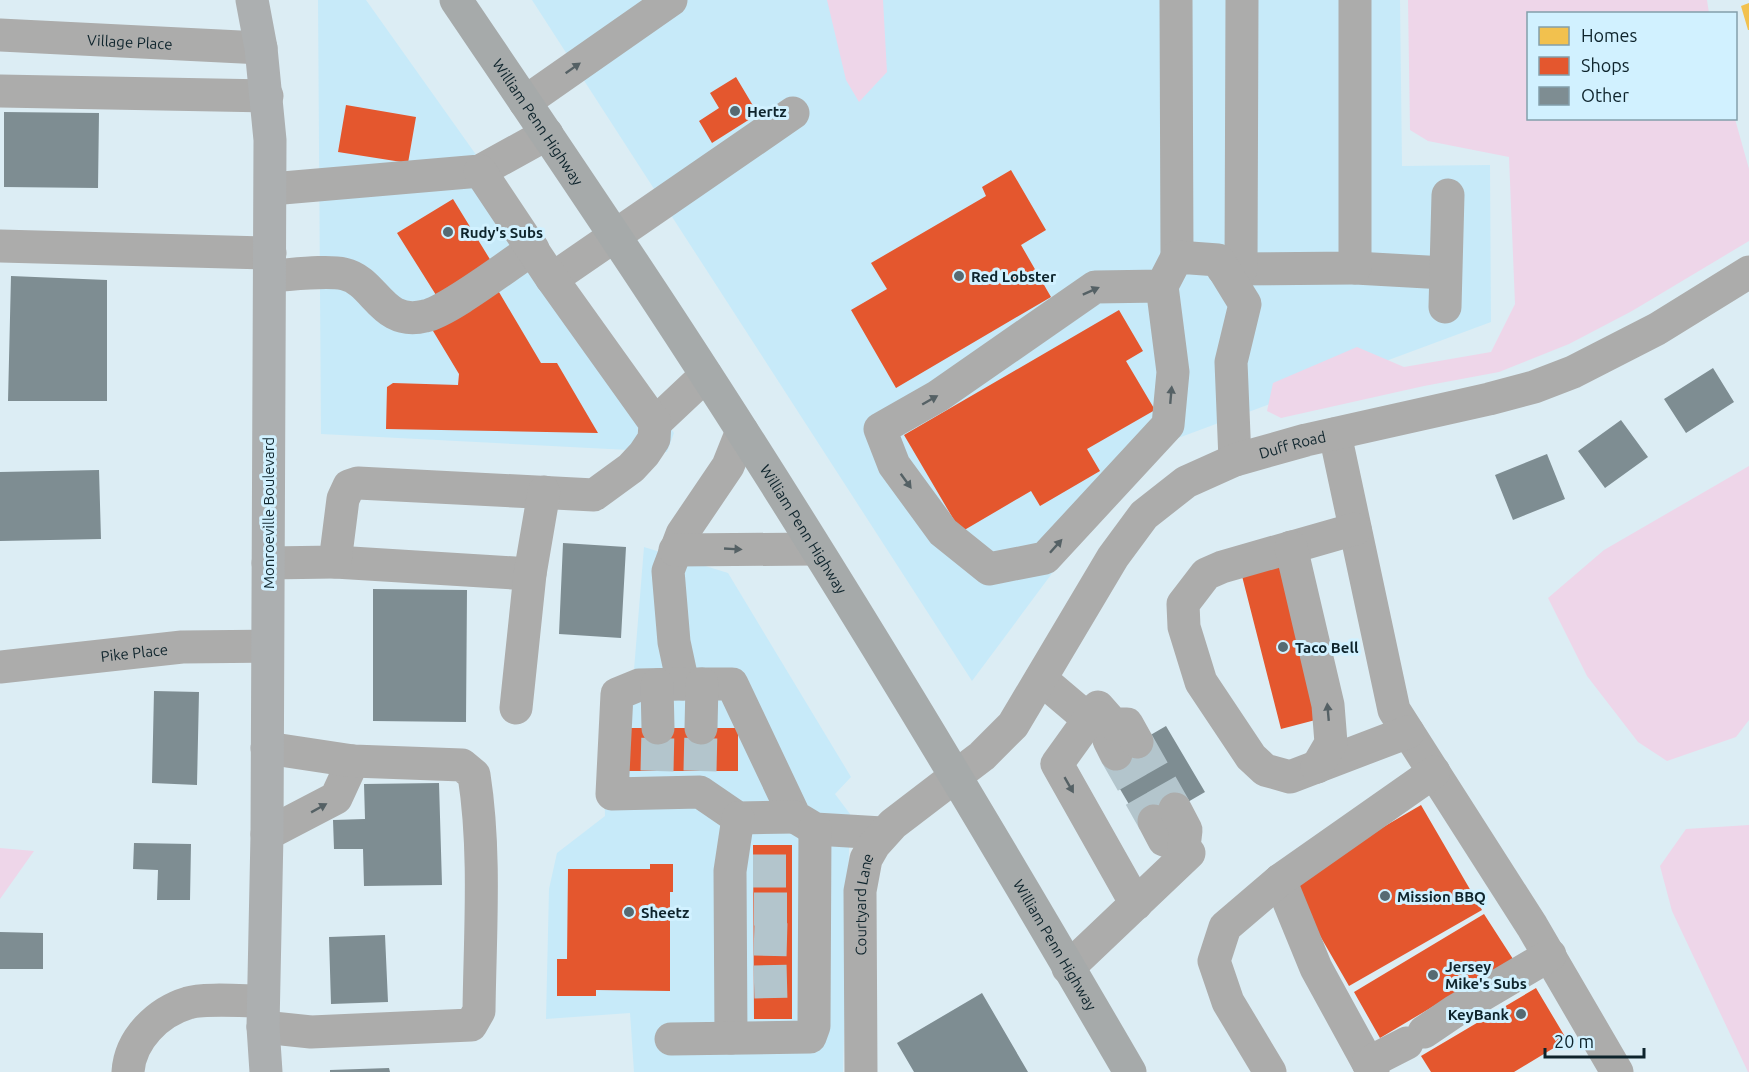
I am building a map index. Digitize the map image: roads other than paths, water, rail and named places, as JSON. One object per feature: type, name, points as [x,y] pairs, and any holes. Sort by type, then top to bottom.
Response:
[{"type":"highway","name":"William Penn Highway","points":[[456,0],[742,431],[954,776],[1068,968],[1121,1069]]},
{"type":"main road","name":"Monroeville Boulevard","points":[[252,0],[267,96],[270,189],[267,834],[263,1014],[266,1072]]},
{"type":"main road","name":"Monroeville Boulevard","points":[[256,1072],[263,1014]]},
{"type":"street","points":[[525,102],[671,0]]},
{"type":"street","points":[[1162,286],[1095,287],[938,396],[880,429],[894,465],[943,532],[989,569],[1045,558],[1168,424],[1173,372],[1162,286],[1177,257],[1176,0]]},
{"type":"street","points":[[1235,460],[1231,362],[1245,304],[1227,266],[1242,0]]},
{"type":"street","points":[[1355,0],[1355,268]]},
{"type":"street","name":"Village Place","points":[[0,35],[261,48]]},
{"type":"street","points":[[0,91],[267,96]]},
{"type":"street","points":[[552,279],[793,113]]},
{"type":"street","points":[[270,189],[480,171],[547,134]]},
{"type":"street","points":[[335,562],[342,499],[349,486],[358,483],[594,495],[605,489],[644,454],[654,439],[655,423],[552,279],[480,171]]},
{"type":"street","points":[[1445,307],[1448,195]]},
{"type":"street","points":[[0,246],[270,264],[344,274],[357,281],[392,314],[412,318],[437,311],[533,249]]},
{"type":"street","points":[[1177,257],[1227,266],[1355,268],[1445,273]]},
{"type":"street","name":"Duff Road","points":[[954,776],[982,756],[1013,725],[1113,557],[1144,515],[1186,482],[1235,460],[1534,387],[1574,372],[1657,329],[1749,272]]},
{"type":"street","points":[[655,423],[706,375]]},
{"type":"street","points":[[701,728],[681,685],[674,642],[668,571],[681,534],[728,466],[742,431]]},
{"type":"street","points":[[1335,434],[1394,710],[1550,956],[1604,1068]]},
{"type":"street","points":[[516,708],[530,574],[544,492]]},
{"type":"street","points":[[1355,529],[1206,574],[1183,604],[1184,627],[1201,682],[1251,757],[1265,770],[1290,777],[1408,732]]},
{"type":"street","points":[[1291,548],[1328,705],[1331,743],[1317,767]]},
{"type":"street","points":[[675,550],[815,549]]},
{"type":"street","points":[[268,563],[335,562],[530,574]]},
{"type":"street","name":"Pike Place","points":[[0,667],[182,647],[267,646]]},
{"type":"street","points":[[1041,679],[1113,735],[1057,764],[1136,904]]},
{"type":"street","points":[[671,1039],[810,1037],[814,1026],[803,977],[805,823],[732,684],[639,685],[617,694],[612,794],[658,782],[700,782],[738,818],[805,823],[882,833]]},
{"type":"street","points":[[658,728],[681,685]]},
{"type":"street","points":[[128,1072],[129,1060],[147,1026],[189,1002],[263,1014],[311,1032],[471,1025],[479,1011],[480,873],[478,800],[474,775],[462,765],[353,761],[267,748]]},
{"type":"street","points":[[267,834],[336,798],[353,761]]},
{"type":"street","points":[[1270,1072],[1228,1002],[1214,961],[1225,927],[1281,880],[1434,772]]},
{"type":"street","name":"Courtyard Lane","points":[[861,1072],[862,875],[866,859],[882,833],[954,776]]},
{"type":"street","points":[[1068,968],[1189,853],[1184,847],[1186,830],[1164,815]]},
{"type":"street","points":[[731,1038],[742,982],[742,871],[738,818]]},
{"type":"street","points":[[1281,880],[1316,968],[1402,1046],[1455,1011],[1550,956]]},
{"type":"street","points":[[803,977],[860,969]]},
{"type":"tunnel","points":[[657,771],[658,728]]},
{"type":"tunnel","points":[[700,771],[701,728]]},
{"type":"tunnel","points":[[1137,742],[1175,809]]},
{"type":"tunnel","points":[[1116,754],[1154,821]]},
{"type":"tunnel","points":[[753,871],[792,871]]},
{"type":"tunnel","points":[[754,909],[792,909]]},
{"type":"tunnel","points":[[754,939],[792,940]]},
{"type":"tunnel","points":[[754,982],[792,981]]},
{"type":"place","name":"Hertz","points":[[735,111]]},
{"type":"place","name":"Rudy's Subs","points":[[448,232]]},
{"type":"place","name":"Red Lobster","points":[[959,276]]},
{"type":"place","name":"Taco Bell","points":[[1283,647]]},
{"type":"place","name":"Mission BBQ","points":[[1385,896]]},
{"type":"place","name":"Sheetz","points":[[629,912]]},
{"type":"place","name":"Jersey Mike's Subs","points":[[1433,975]]},
{"type":"place","name":"KeyBank","points":[[1521,1014]]}]
